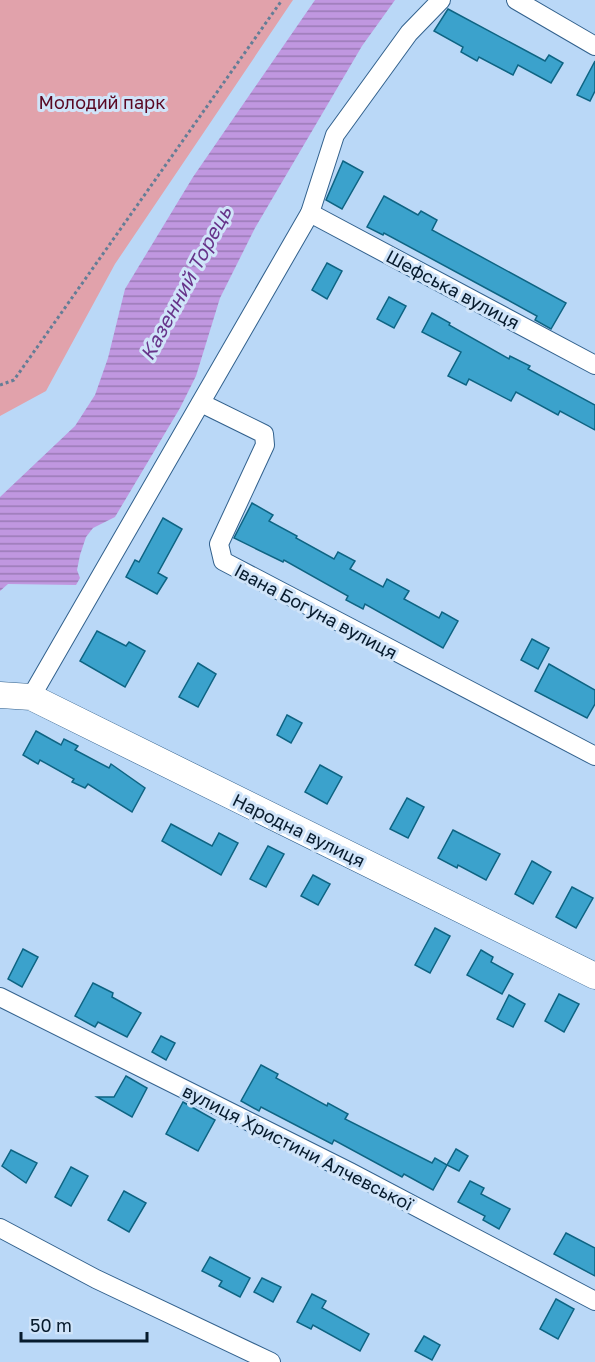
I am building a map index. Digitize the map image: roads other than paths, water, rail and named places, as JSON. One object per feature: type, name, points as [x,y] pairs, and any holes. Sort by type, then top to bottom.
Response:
[{"type":"street","points":[[31,697],[310,213],[335,135],[409,33],[441,0]]},
{"type":"street","points":[[516,0],[595,46]]},
{"type":"street","name":"Шефська вулиця","points":[[310,213],[594,363]]},
{"type":"street","name":"Івана Богуна вулиця","points":[[201,403],[264,434],[265,445],[219,544],[223,561],[595,756]]},
{"type":"street","name":"Народна вулиця","points":[[0,695],[31,697],[595,976]]},
{"type":"street","name":"вулиця Христини Алчевської","points":[[0,997],[350,1172],[595,1301]]},
{"type":"street","points":[[0,1228],[96,1279],[271,1362]]},
{"type":"water","name":"Казенний Торець","points":[[315,0],[395,0],[362,46],[255,228],[220,298],[196,376],[180,408],[115,517],[93,528],[86,537],[77,570],[80,578],[76,585],[8,584],[0,591],[0,497],[75,426],[95,395],[108,358],[125,289],[193,177]]},
{"type":"park label","name":"Молодий парк","points":[[102,102]]}]
